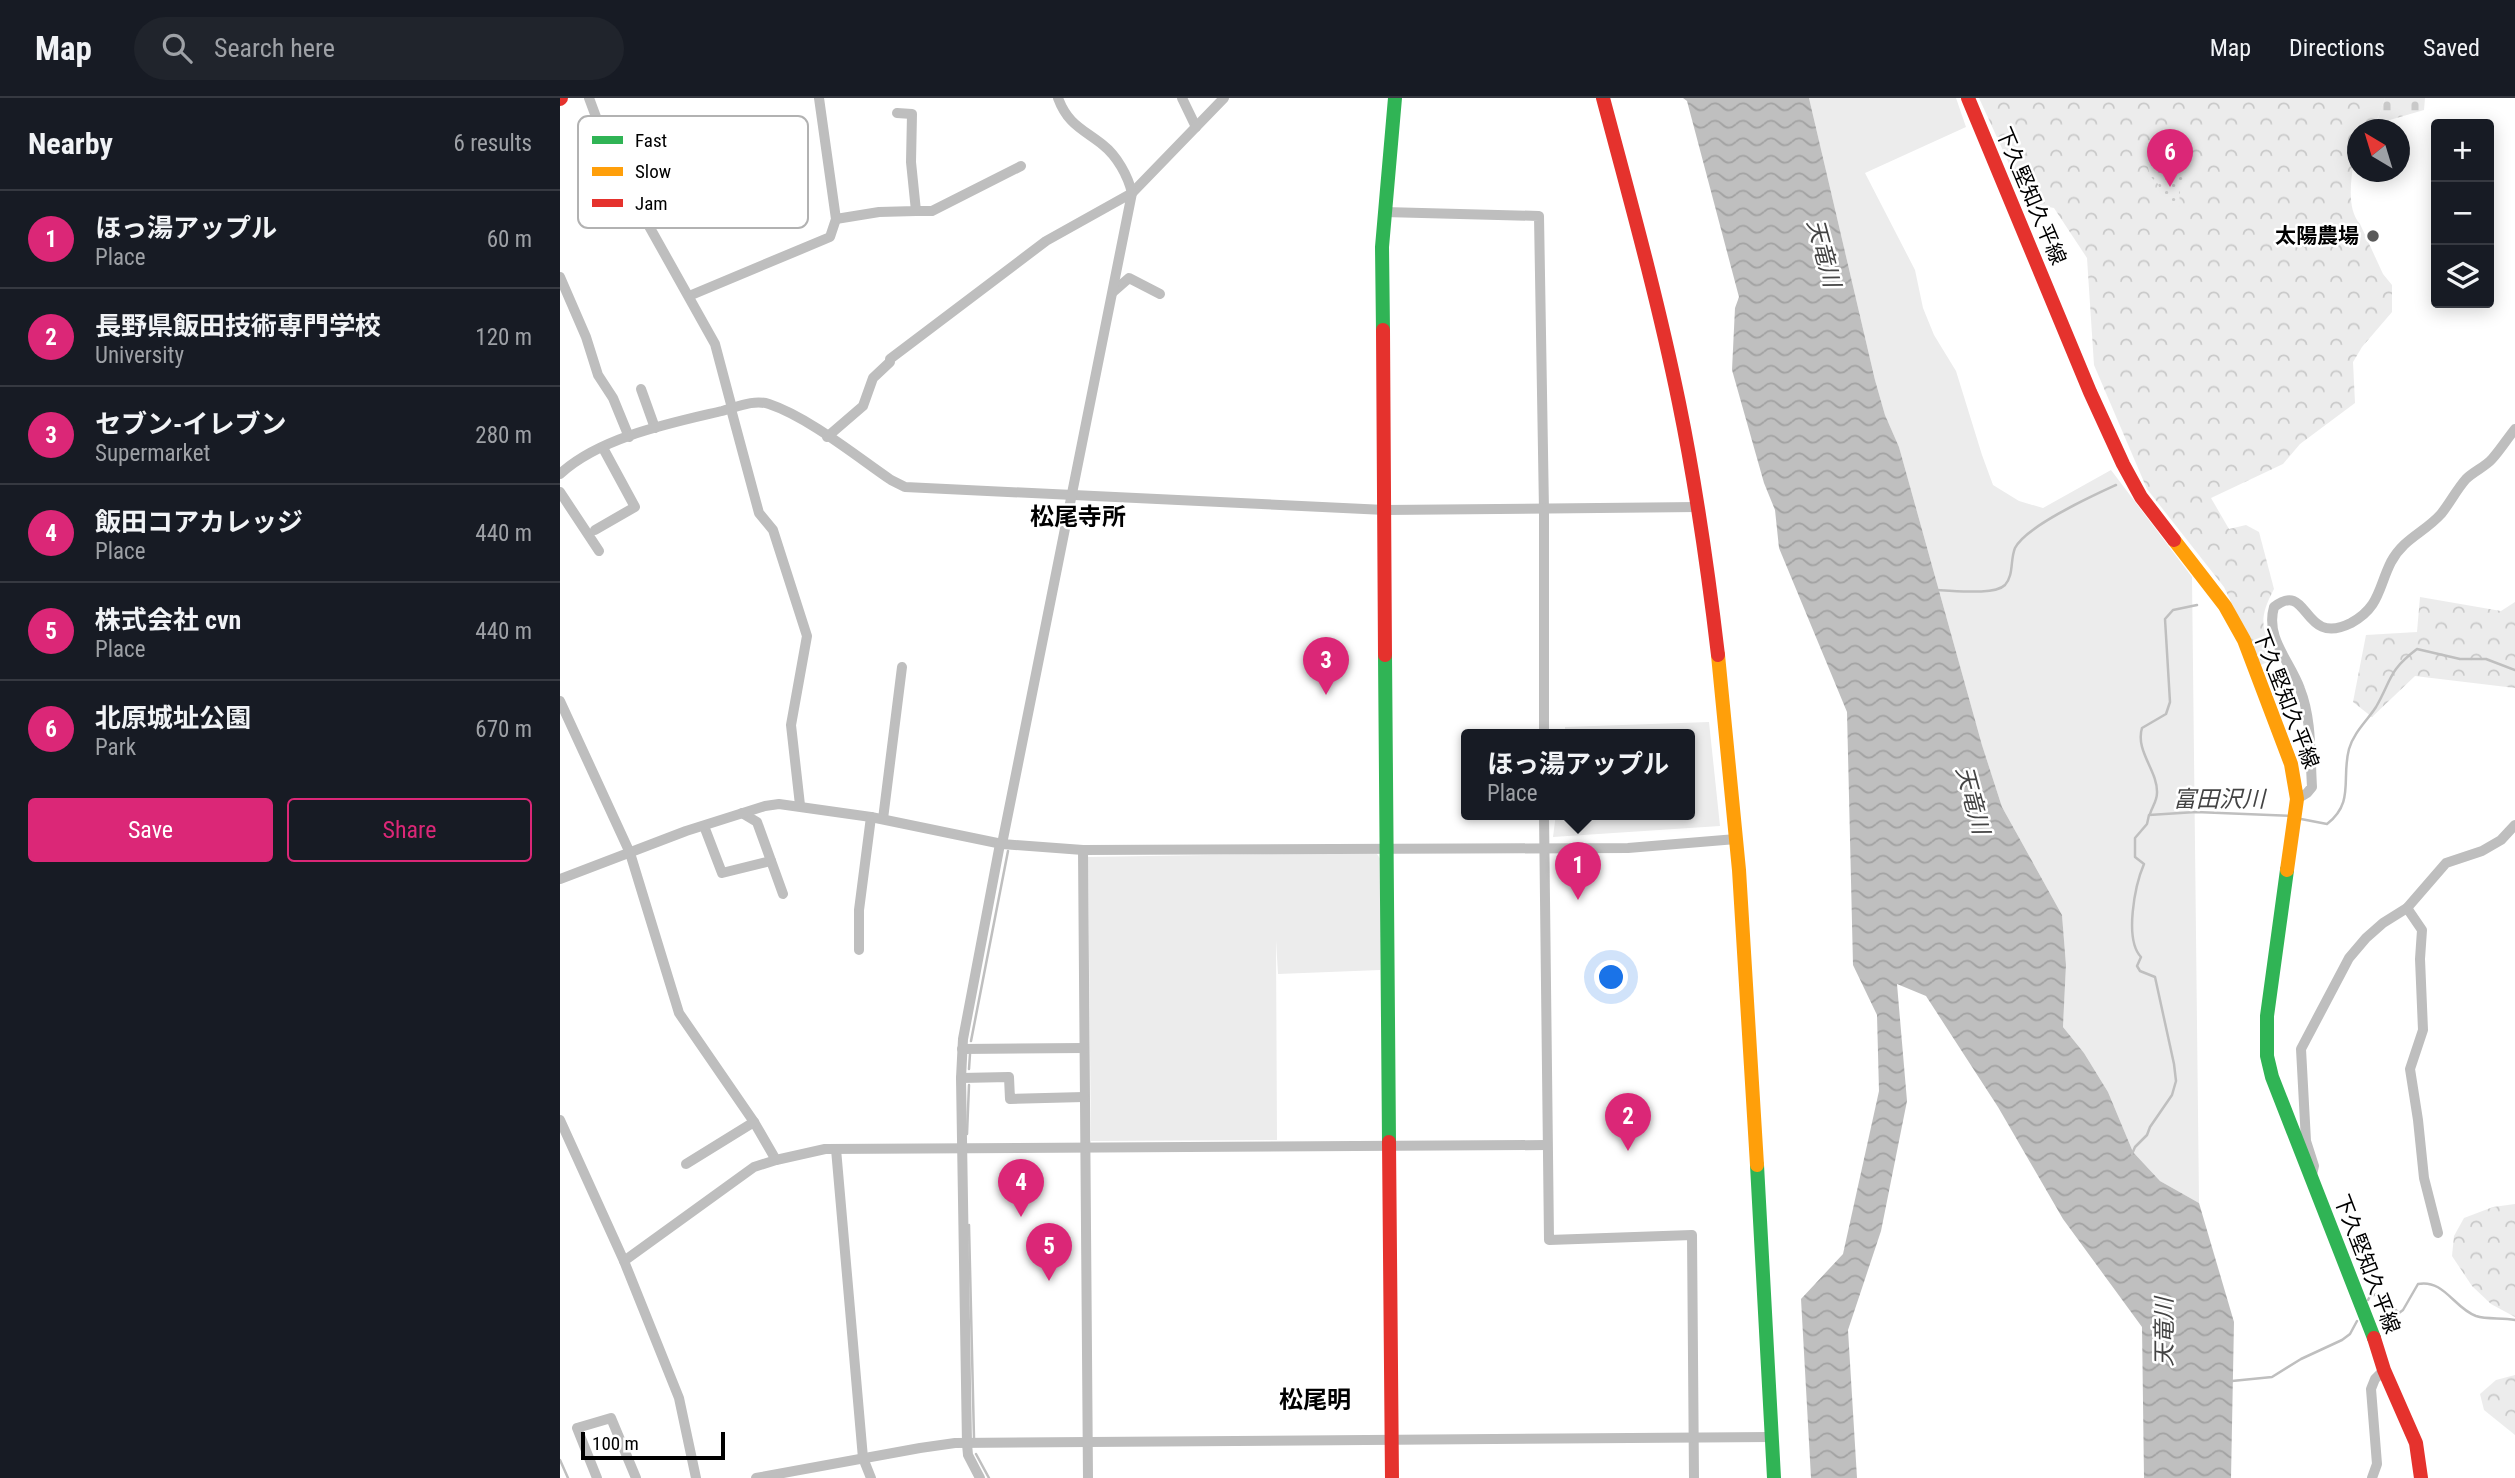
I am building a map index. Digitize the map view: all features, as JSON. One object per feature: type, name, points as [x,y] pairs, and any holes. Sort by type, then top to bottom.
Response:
[{"type":"street","points":[[589,98],[596,116]]},
{"type":"street","points":[[688,296],[830,237],[836,219],[819,98]]},
{"type":"street","points":[[980,1478],[968,1455],[967,1444],[962,1049],[1132,193],[1115,157],[1076,127],[1063,112],[1058,98]]},
{"type":"street","points":[[1182,98],[1196,127]]},
{"type":"street","points":[[827,437],[863,406],[873,378],[890,359],[1046,241],[1132,193],[1224,98]]},
{"type":"street","points":[[1392,1478],[1384,212],[1395,98]]},
{"type":"street","points":[[1604,98],[1668,350],[1698,507],[1730,749],[1774,1478]]},
{"type":"street","name":"下久堅知久平線","points":[[1968,98],[2090,392],[2123,464],[2141,497],[2225,606],[2244,640],[2291,764],[2296,784],[2296,804],[2267,1016],[2266,1044],[2272,1077],[2369,1320],[2384,1370],[2416,1443],[2421,1478]]},
{"type":"street","points":[[897,113],[912,114],[911,162],[916,211]]},
{"type":"street","points":[[836,219],[879,212],[932,211],[1021,166]]},
{"type":"street","points":[[1384,212],[1539,216],[1544,510],[1544,729]]},
{"type":"street","points":[[650,228],[715,344],[760,513],[773,530],[807,636],[791,725],[800,805]]},
{"type":"street","points":[[560,277],[586,337],[598,375],[613,398],[629,437]]},
{"type":"street","points":[[1113,292],[1129,278],[1160,294]]},
{"type":"street","points":[[641,389],[655,428]]},
{"type":"street","points":[[560,474],[573,463],[629,437],[755,402],[768,404],[795,416],[905,487],[1385,510],[1698,507]]},
{"type":"street","points":[[2296,804],[2312,788],[2307,712],[2301,689],[2271,628],[2274,607],[2290,600],[2297,602],[2316,624],[2325,629],[2335,629],[2370,611],[2390,563],[2403,544],[2441,514],[2467,478],[2491,461],[2515,429]]},
{"type":"street","points":[[595,530],[635,506],[603,448]]},
{"type":"street","points":[[560,492],[599,551]]},
{"type":"street","points":[[883,819],[902,667]]},
{"type":"street","points":[[560,701],[630,853],[679,1013],[754,1122],[776,1160]]},
{"type":"street","points":[[560,879],[704,825],[779,804],[883,819],[1001,844],[1083,850],[1628,848],[1736,839]]},
{"type":"street","points":[[742,813],[757,822],[783,894]]},
{"type":"street","points":[[859,950],[859,910],[871,817]]},
{"type":"street","points":[[1544,820],[1549,1240],[1692,1235],[1693,1478]]},
{"type":"street","points":[[704,825],[722,873],[771,860]]},
{"type":"street","points":[[2311,1179],[2314,1166],[2306,1141],[2301,1049],[2349,958],[2383,923],[2407,908],[2446,863],[2501,840],[2515,825]]},
{"type":"street","points":[[1083,850],[1088,1478]]},
{"type":"street","points":[[2407,908],[2422,930],[2420,959],[2423,1030],[2410,1069],[2424,1178],[2438,1233]]},
{"type":"street","points":[[962,1049],[1084,1048]]},
{"type":"street","points":[[961,1078],[1009,1077],[1010,1099],[1084,1097]]},
{"type":"street","points":[[560,1120],[624,1261],[679,1398],[696,1478]]},
{"type":"street","points":[[686,1164],[754,1122]]},
{"type":"street","points":[[624,1261],[754,1167],[776,1160],[836,1149],[1547,1145]]},
{"type":"street","points":[[836,1149],[863,1458],[871,1478]]},
{"type":"street","points":[[2372,1478],[2377,1464],[2371,1389],[2375,1379],[2384,1370]]},
{"type":"street","points":[[597,1478],[577,1428],[611,1418],[636,1478]]},
{"type":"street","points":[[756,1478],[920,1448],[967,1444],[1772,1437]]},
{"type":"green space","points":[[1809,98],[1956,98],[1966,127],[1865,173],[1915,270],[1923,308],[1934,335],[1956,371],[1993,485],[2019,501],[2043,508],[2111,470],[2192,577],[2199,1203],[2160,1181],[2133,1152],[2108,1092],[2084,1053],[2063,1027],[2066,965],[2062,915],[2002,807],[1982,745],[1899,447],[1885,415],[1875,380]]},
{"type":"green space","points":[[1979,98],[2385,98],[2377,119],[2347,119],[2347,182],[2352,182],[2354,215],[2383,274],[2392,285],[2392,312],[2362,347],[2353,362],[2355,403],[2300,444],[2283,464],[2211,498],[2229,529],[2246,525],[2259,532],[2274,589],[2265,609],[2264,624],[2274,659],[2261,665],[2224,587],[2147,489],[2094,365],[2087,258],[2054,208],[2027,203]]},
{"type":"green space","points":[[2385,98],[2425,98],[2424,110],[2393,119],[2378,119]]},
{"type":"green space","points":[[2150,161],[2170,169],[2186,168],[2177,209],[2166,195],[2161,193],[2158,184],[2150,176],[2147,163]]},
{"type":"green space","points":[[2420,597],[2501,611],[2515,602],[2515,688],[2415,676],[2372,717],[2353,702],[2366,635],[2417,632]]},
{"type":"green space","points":[[1709,722],[1720,826],[1553,837],[1555,820],[1695,820],[1695,729],[1565,727]]},
{"type":"green space","points":[[1377,854],[1381,860],[1380,970],[1278,974],[1276,940],[1277,1140],[1091,1141],[1088,857]]},
{"type":"green space","points":[[2515,1204],[2515,1317],[2491,1304],[2472,1286],[2452,1256],[2454,1236],[2464,1218],[2493,1207]]},
{"type":"green space","points":[[2515,1375],[2515,1435],[2484,1410],[2480,1394],[2496,1380]]},
{"type":"water","name":"天竜川","points":[[1683,98],[1809,98],[1875,380],[1885,415],[1899,447],[1982,745],[2002,807],[2062,915],[2066,965],[2063,1027],[2084,1053],[2108,1092],[2133,1152],[2160,1181],[2199,1203],[2234,1322],[2231,1478],[2144,1478],[2142,1327],[2063,1219],[1998,1107],[1926,996],[1897,984],[1907,1101],[1881,1231],[1848,1330],[1857,1478],[1811,1478],[1801,1299],[1843,1254],[1879,1091],[1877,1015],[1853,965],[1847,712],[1779,548],[1775,510],[1764,483],[1732,370],[1735,308],[1739,297],[1687,101]]},
{"type":"waterway","points":[[1936,590],[1982,591],[2005,585],[2011,572],[2015,548],[2022,539],[2045,521],[2116,485]]},
{"type":"waterway","points":[[2150,814],[2157,793],[2141,736],[2142,728],[2166,714],[2170,702],[2165,619],[2173,610],[2197,605]]},
{"type":"waterway","name":"富田沢川","points":[[2301,819],[2327,824],[2336,816],[2346,790],[2347,760],[2351,743],[2376,707],[2396,670],[2417,649],[2460,659],[2486,659],[2515,670]]},
{"type":"waterway","name":"富田沢川","points":[[2132,1154],[2172,1095],[2176,1081],[2155,977],[2140,971],[2137,966],[2141,957],[2136,949],[2132,925],[2137,885],[2144,864],[2135,857],[2135,838],[2147,824],[2149,815],[2196,812],[2291,816]]},
{"type":"waterway","points":[[971,1041],[1008,851]]},
{"type":"waterway","points":[[969,1069],[970,1054]]},
{"type":"waterway","points":[[967,1134],[969,1085]]},
{"type":"waterway","points":[[969,1225],[974,1438]]},
{"type":"waterway","points":[[2368,1300],[2370,1296],[2378,1294],[2399,1313],[2418,1284],[2427,1284],[2442,1290],[2476,1316],[2515,1320]]},
{"type":"waterway","points":[[2232,1381],[2272,1377],[2301,1359],[2342,1340],[2350,1334],[2357,1321]]},
{"type":"waterway","points":[[976,1454],[989,1478]]},
{"type":"waterway","points":[[560,1460],[568,1478]]},
{"type":"traffic: fast","points":[[1383,330],[1382,247],[1395,98]]},
{"type":"traffic: fast","points":[[1385,655],[1389,1142]]},
{"type":"traffic: fast","points":[[2287,870],[2267,1016],[2267,1056],[2272,1077],[2374,1338]]},
{"type":"traffic: fast","points":[[1757,1165],[1774,1478]]},
{"type":"traffic: slow","points":[[2174,540],[2225,606],[2244,640],[2291,764],[2297,799],[2287,870]]},
{"type":"traffic: slow","points":[[1718,655],[1739,870],[1757,1165]]},
{"type":"traffic: jam","points":[[1603,98],[1671,364],[1691,465],[1718,655]]},
{"type":"traffic: jam","points":[[1968,98],[2090,392],[2123,464],[2141,497],[2174,540]]},
{"type":"traffic: jam","points":[[1383,330],[1385,655]]},
{"type":"traffic: jam","points":[[1389,1142],[1392,1478]]},
{"type":"traffic: jam","points":[[2374,1338],[2384,1370],[2416,1443],[2421,1478]]},
{"type":"place","name":"北原城址公園","points":[[2170,187]]},
{"type":"place","name":"太陽農場","points":[[2373,236]]},
{"type":"place","name":"セブン-イレブン","points":[[1326,695]]},
{"type":"place","name":"ほっ湯アップル","points":[[1578,900]]},
{"type":"place","name":"長野県飯田技術専門学校","points":[[1628,1151]]},
{"type":"place","name":"飯田コアカレッジ","points":[[1021,1217]]},
{"type":"place","name":"株式会社 cvn","points":[[1049,1281]]},
{"type":"district","name":"松尾寺所","points":[[1078,517]]},
{"type":"district","name":"松尾明","points":[[1315,1400]]}]
